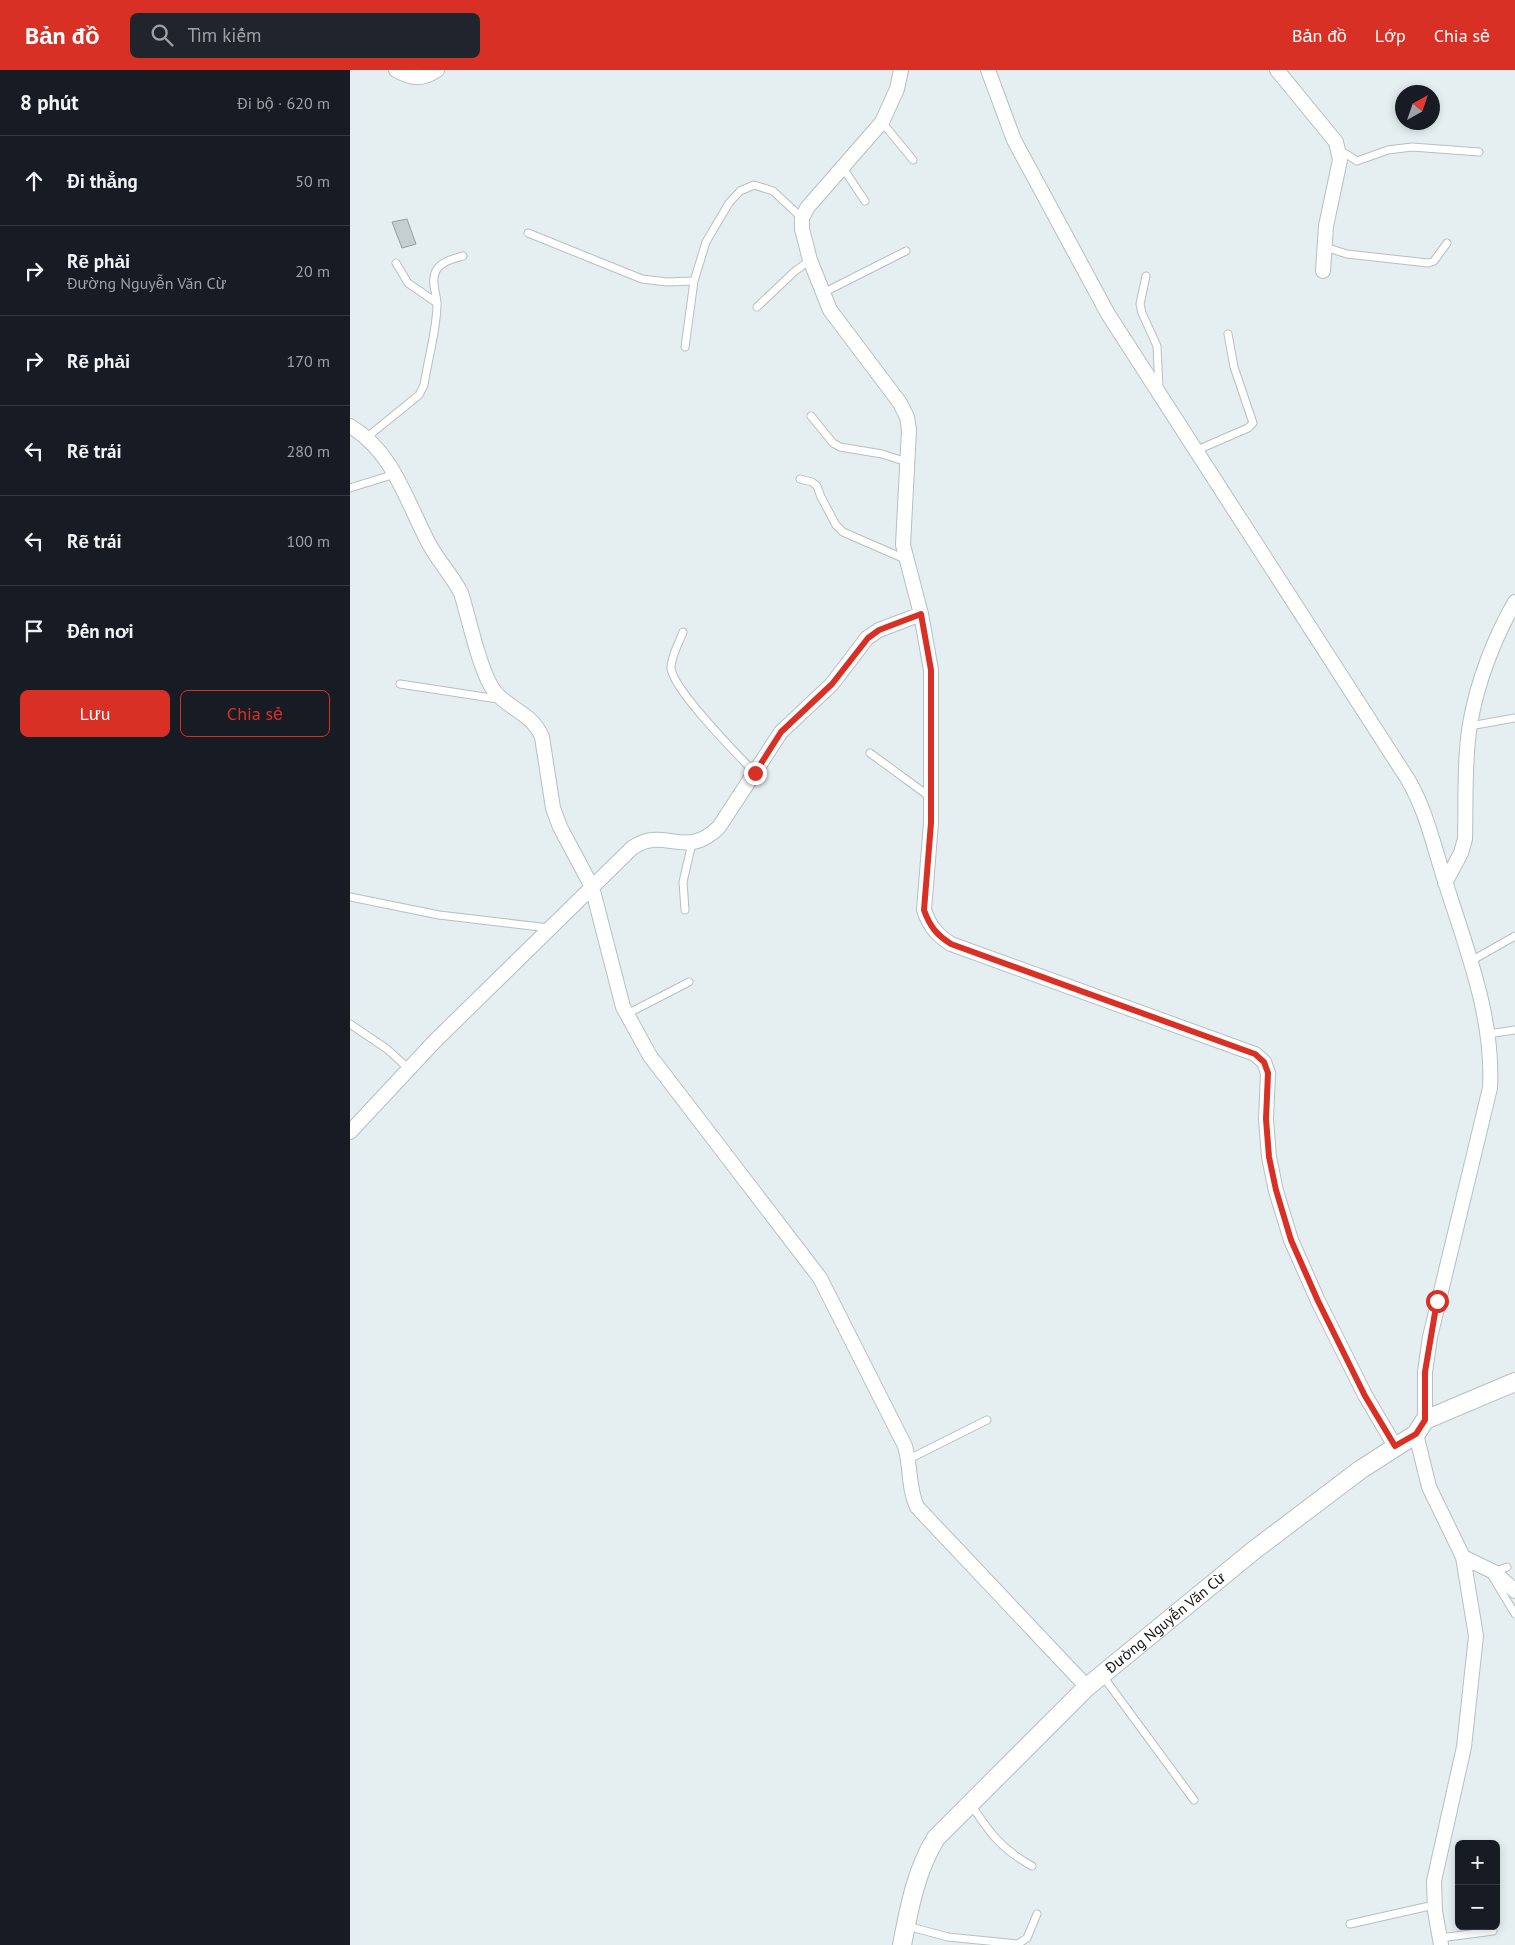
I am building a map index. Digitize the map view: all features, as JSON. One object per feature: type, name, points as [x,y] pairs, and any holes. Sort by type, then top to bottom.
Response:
[{"type":"street","points":[[396,70],[416,78],[428,76],[437,70]]},
{"type":"street","points":[[901,70],[897,89],[882,122],[807,208],[802,218],[802,229],[810,260],[830,310],[900,403],[906,417],[908,430],[907,462],[902,532],[905,559],[921,614],[931,670],[931,798],[924,910],[929,923],[937,935],[951,944],[1255,1054],[1264,1062],[1268,1073],[1266,1119],[1269,1157],[1276,1190],[1291,1240],[1318,1301],[1365,1396],[1395,1446]]},
{"type":"street","points":[[988,70],[1014,140],[1108,314],[1407,778],[1421,806],[1471,961],[1488,1034],[1492,1066],[1490,1088],[1430,1337],[1420,1427],[1429,1488],[1463,1557],[1476,1636],[1476,1652],[1464,1747],[1434,1881],[1434,1905],[1441,1942]]},
{"type":"street","points":[[1277,70],[1336,142],[1340,150],[1324,247],[1323,271]]},
{"type":"street","points":[[350,426],[377,447],[396,474],[426,539],[462,592],[487,679],[495,692],[537,725],[542,737],[553,808],[560,828],[592,886],[627,1014],[650,1056],[820,1278],[905,1446],[909,1459],[912,1497],[917,1507],[1087,1687]]},
{"type":"street","points":[[1445,883],[1465,839],[1470,726],[1474,707],[1493,647],[1515,602]]},
{"type":"street","points":[[350,1132],[409,1069],[592,886],[641,841],[652,839],[700,842],[720,827],[781,732],[832,684],[868,638],[879,630],[921,614]]},
{"type":"street","name":"Đường Nguyễn Văn Cừ","points":[[902,1945],[918,1875],[927,1853],[936,1838],[1087,1687],[1252,1552],[1330,1492],[1420,1427],[1515,1382]]},
{"type":"street","points":[[1463,1557],[1496,1569],[1515,1591]]},
{"type":"lane","points":[[882,122],[914,160]]},
{"type":"lane","points":[[1340,150],[1357,161],[1388,150],[1412,147],[1479,152]]},
{"type":"lane","points":[[843,168],[865,201]]},
{"type":"lane","points":[[685,347],[694,280],[706,242],[729,203],[740,191],[754,185],[773,191],[802,218]]},
{"type":"lane","points":[[528,233],[642,279],[667,282],[694,280]]},
{"type":"lane","points":[[1324,247],[1347,254],[1428,263],[1434,261],[1447,243]]},
{"type":"lane","points":[[823,293],[906,251]]},
{"type":"lane","points":[[366,438],[419,395],[424,384],[437,303],[434,274],[439,266],[449,259],[463,256]]},
{"type":"lane","points":[[758,307],[794,272],[810,260]]},
{"type":"lane","points":[[396,263],[408,283],[437,303]]},
{"type":"lane","points":[[1146,276],[1140,304],[1142,313],[1157,346],[1158,392]]},
{"type":"lane","points":[[1196,451],[1248,428],[1253,423],[1234,367],[1228,334]]},
{"type":"lane","points":[[811,416],[833,443],[840,447],[882,454],[907,462]]},
{"type":"lane","points":[[350,488],[396,474]]},
{"type":"lane","points":[[800,479],[812,482],[817,486],[828,511],[843,532],[905,559]]},
{"type":"lane","points":[[683,632],[672,657],[671,668],[674,678],[707,720],[755,773]]},
{"type":"lane","points":[[400,684],[505,700]]},
{"type":"lane","points":[[1470,726],[1515,718]]},
{"type":"lane","points":[[870,753],[931,798]]},
{"type":"lane","points":[[685,910],[683,882],[692,843]]},
{"type":"lane","points":[[350,897],[439,916],[550,928]]},
{"type":"lane","points":[[1471,961],[1515,936]]},
{"type":"lane","points":[[627,1014],[689,982]]},
{"type":"lane","points":[[350,1024],[387,1049],[409,1069]]},
{"type":"lane","points":[[1488,1034],[1515,1030]]},
{"type":"lane","points":[[909,1459],[987,1420]]},
{"type":"lane","points":[[1496,1569],[1515,1614]]},
{"type":"lane","points":[[1102,1675],[1194,1800]]},
{"type":"lane","points":[[970,1803],[991,1835],[1004,1848],[1032,1866]]},
{"type":"lane","points":[[1350,1924],[1434,1905]]},
{"type":"lane","points":[[906,1926],[948,1937],[1018,1944],[1027,1938],[1037,1914]]},
{"type":"lane","points":[[1441,1942],[1493,1932]]},
{"type":"lane","points":[[948,1937],[956,1945]]},
{"type":"building","points":[[407,219],[416,244],[402,248],[392,222]]},
{"type":"route","points":[[755,773],[781,732],[832,684],[868,638],[879,630],[921,614],[931,670],[931,823],[924,910],[929,923],[937,935],[951,944],[1255,1054],[1264,1062],[1268,1073],[1266,1119],[1269,1157],[1276,1190],[1291,1240],[1318,1301],[1365,1396],[1395,1446],[1416,1434],[1425,1420],[1425,1372],[1437,1301]]}]
